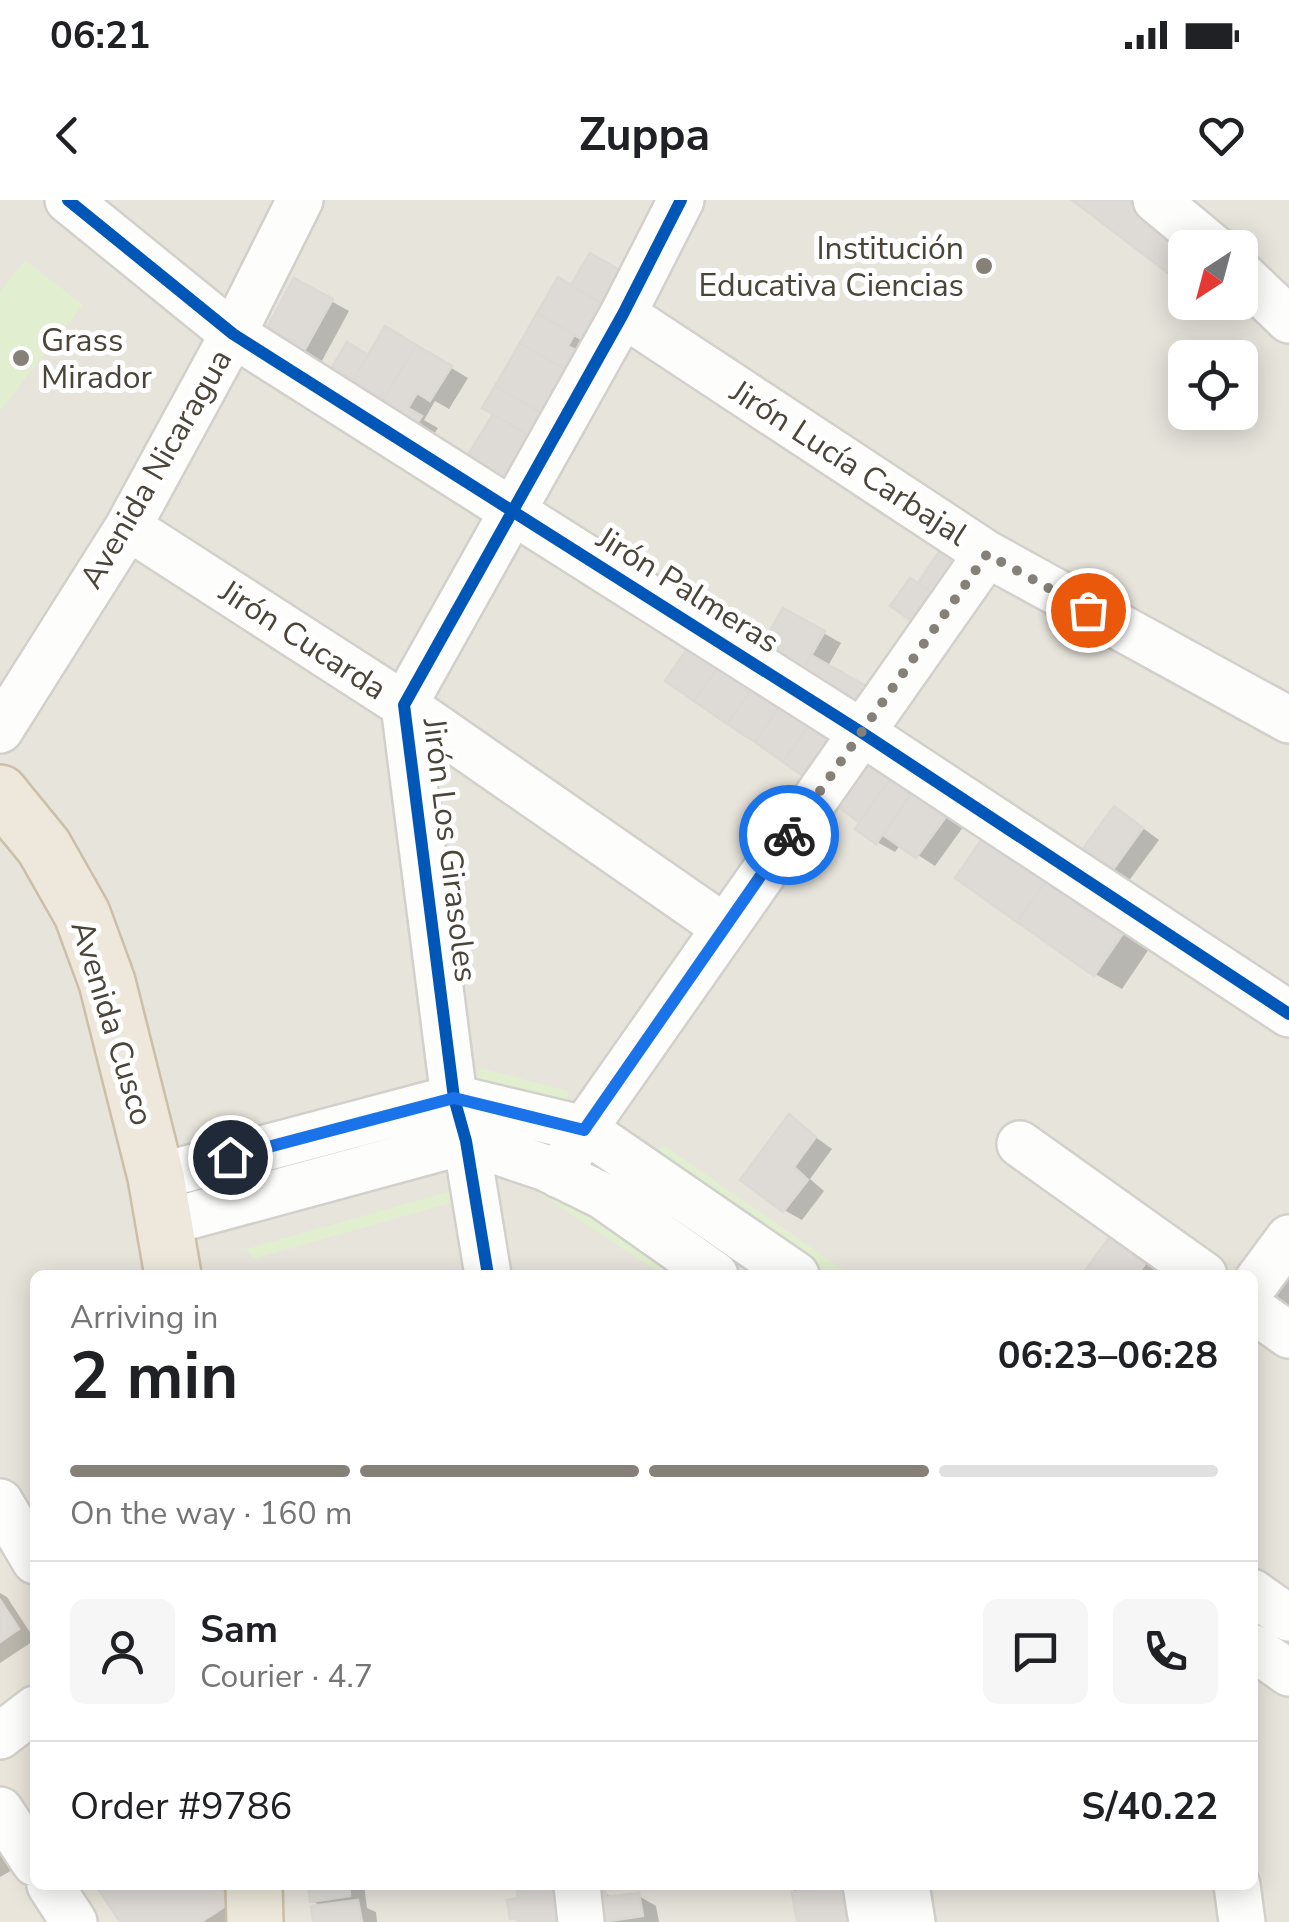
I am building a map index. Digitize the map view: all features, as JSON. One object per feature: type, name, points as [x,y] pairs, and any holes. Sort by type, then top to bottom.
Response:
[{"type":"highway","name":"Avenida Cusco","points":[[0,792],[44,847],[82,914],[107,982],[164,1225]]},
{"type":"street","name":"Jirón Palmeras","points":[[68,200],[233,334],[861,732],[1289,1014]]},
{"type":"street","name":"Avenida Nicaragua","points":[[0,730],[128,527],[233,334],[300,200]]},
{"type":"street","name":"Jirón Los Girasoles","points":[[487,1270],[466,1141],[454,1098],[404,705],[623,314],[681,200]]},
{"type":"street","points":[[1156,200],[1192,230]]},
{"type":"street","points":[[1258,290],[1289,320]]},
{"type":"street","name":"Jirón Lucía Carbajal","points":[[623,314],[987,554],[1289,720]]},
{"type":"street","name":"Jirón Cucarda","points":[[128,527],[404,705],[724,927]]},
{"type":"street","points":[[560,1175],[584,1130],[987,554]]},
{"type":"street","points":[[164,1225],[454,1098],[584,1130],[789,1270]]},
{"type":"street","points":[[164,1225],[466,1141],[560,1175],[602,1196],[708,1270]]},
{"type":"street","points":[[1020,1144],[1197,1270]]},
{"type":"street","points":[[1258,1280],[1289,1238]]},
{"type":"street","points":[[1258,1314],[1289,1335]]},
{"type":"street","points":[[0,1502],[30,1553]]},
{"type":"street","points":[[1258,1596],[1289,1618]]},
{"type":"street","points":[[1258,1651],[1289,1673]]},
{"type":"street","points":[[0,1736],[30,1714]]},
{"type":"street","points":[[0,1810],[30,1855]]},
{"type":"street","points":[[53,1890],[74,1922]]},
{"type":"street","points":[[578,1890],[581,1922]]},
{"type":"street","points":[[867,1890],[872,1922]]},
{"type":"street","points":[[907,1890],[912,1922]]},
{"type":"street","points":[[1238,1890],[1242,1922]]},
{"type":"shaded area","points":[[0,200],[1289,200],[1289,1922],[0,1922]]},
{"type":"shaded area","points":[[0,1539],[30,1587],[30,1890],[219,1890],[239,1922],[0,1922]]},
{"type":"green space","name":"Grass Mirador","points":[[25,260],[83,305],[0,411],[0,292]]},
{"type":"green space","points":[[480,1068],[569,1091],[566,1104],[476,1081]]},
{"type":"green space","points":[[663,1145],[844,1270],[812,1270],[652,1160]]},
{"type":"green space","points":[[512,1164],[672,1270],[655,1270],[507,1172]]},
{"type":"green space","points":[[472,1185],[475,1196],[253,1259],[246,1249]]},
{"type":"building","points":[[1072,200],[1129,200],[1168,230],[1168,273]]},
{"type":"building","points":[[590,253],[628,275],[609,308],[571,285]]},
{"type":"building","points":[[558,277],[609,308],[588,343],[537,313]]},
{"type":"building","points":[[294,278],[333,299],[299,360],[261,339]]},
{"type":"building","points":[[537,313],[574,335],[568,346],[583,354],[571,373],[520,343]]},
{"type":"building","points":[[385,326],[416,345],[380,405],[349,387]]},
{"type":"building","points":[[347,342],[368,355],[349,387],[328,374]]},
{"type":"building","points":[[520,343],[571,373],[547,416],[495,386]]},
{"type":"building","points":[[416,345],[452,366],[430,401],[417,393],[408,408],[422,416],[415,427],[380,405]]},
{"type":"building","points":[[495,386],[547,416],[534,438],[482,408]]},
{"type":"building","points":[[493,414],[534,438],[507,484],[465,460]]},
{"type":"building","points":[[945,543],[973,562],[946,602],[918,583]]},
{"type":"building","points":[[910,578],[946,602],[926,631],[890,606]]},
{"type":"building","points":[[783,608],[825,631],[798,679],[756,655]]},
{"type":"building","points":[[694,639],[723,660],[694,701],[665,681]]},
{"type":"building","points":[[811,655],[875,691],[864,710],[800,674]]},
{"type":"building","points":[[723,660],[756,683],[727,724],[694,701]]},
{"type":"building","points":[[756,683],[783,701],[755,742],[727,724]]},
{"type":"building","points":[[783,701],[812,721],[783,762],[755,742]]},
{"type":"building","points":[[812,721],[841,741],[812,782],[783,762]]},
{"type":"building","points":[[872,756],[895,772],[859,822],[837,806]]},
{"type":"building","points":[[895,772],[916,787],[876,844],[855,829]]},
{"type":"building","points":[[916,787],[950,811],[916,858],[883,835]]},
{"type":"building","points":[[1114,806],[1143,828],[1107,878],[1077,857]]},
{"type":"building","points":[[985,835],[1048,879],[1017,922],[955,878]]},
{"type":"building","points":[[1048,879],[1124,932],[1094,976],[1017,922]]},
{"type":"building","points":[[789,1114],[816,1137],[794,1167],[808,1180],[783,1212],[740,1180]]},
{"type":"building","points":[[1114,1231],[1150,1257],[1141,1270],[1086,1270]]},
{"type":"building","points":[[0,1600],[19,1629],[0,1642]]},
{"type":"building","points":[[99,1890],[222,1890],[230,1903],[201,1922],[120,1922]]},
{"type":"building","points":[[309,1890],[349,1890],[350,1896],[310,1902]]},
{"type":"building","points":[[517,1890],[556,1890],[560,1922],[510,1919],[507,1900],[518,1898]]},
{"type":"building","points":[[605,1890],[606,1897],[639,1893],[643,1916],[602,1922],[588,1893]]},
{"type":"building","points":[[842,1890],[848,1922],[797,1922],[792,1892]]},
{"type":"building","points":[[358,1900],[362,1922],[313,1922],[311,1906]]},
{"type":"cycle path","points":[[68,200],[233,334],[861,732],[1289,1014]]},
{"type":"cycle path","points":[[487,1270],[466,1141],[454,1098],[404,705],[623,314],[681,200]]},
{"type":"way so far","points":[[789,835],[987,554],[1088,610]]},
{"type":"place","name":"Institución Educativa Ciencias","points":[[984,266]]},
{"type":"place","name":"Grass Mirador","points":[[21,358]]},
{"type":"route","points":[[230,1157],[454,1098],[584,1130],[789,835]]}]
